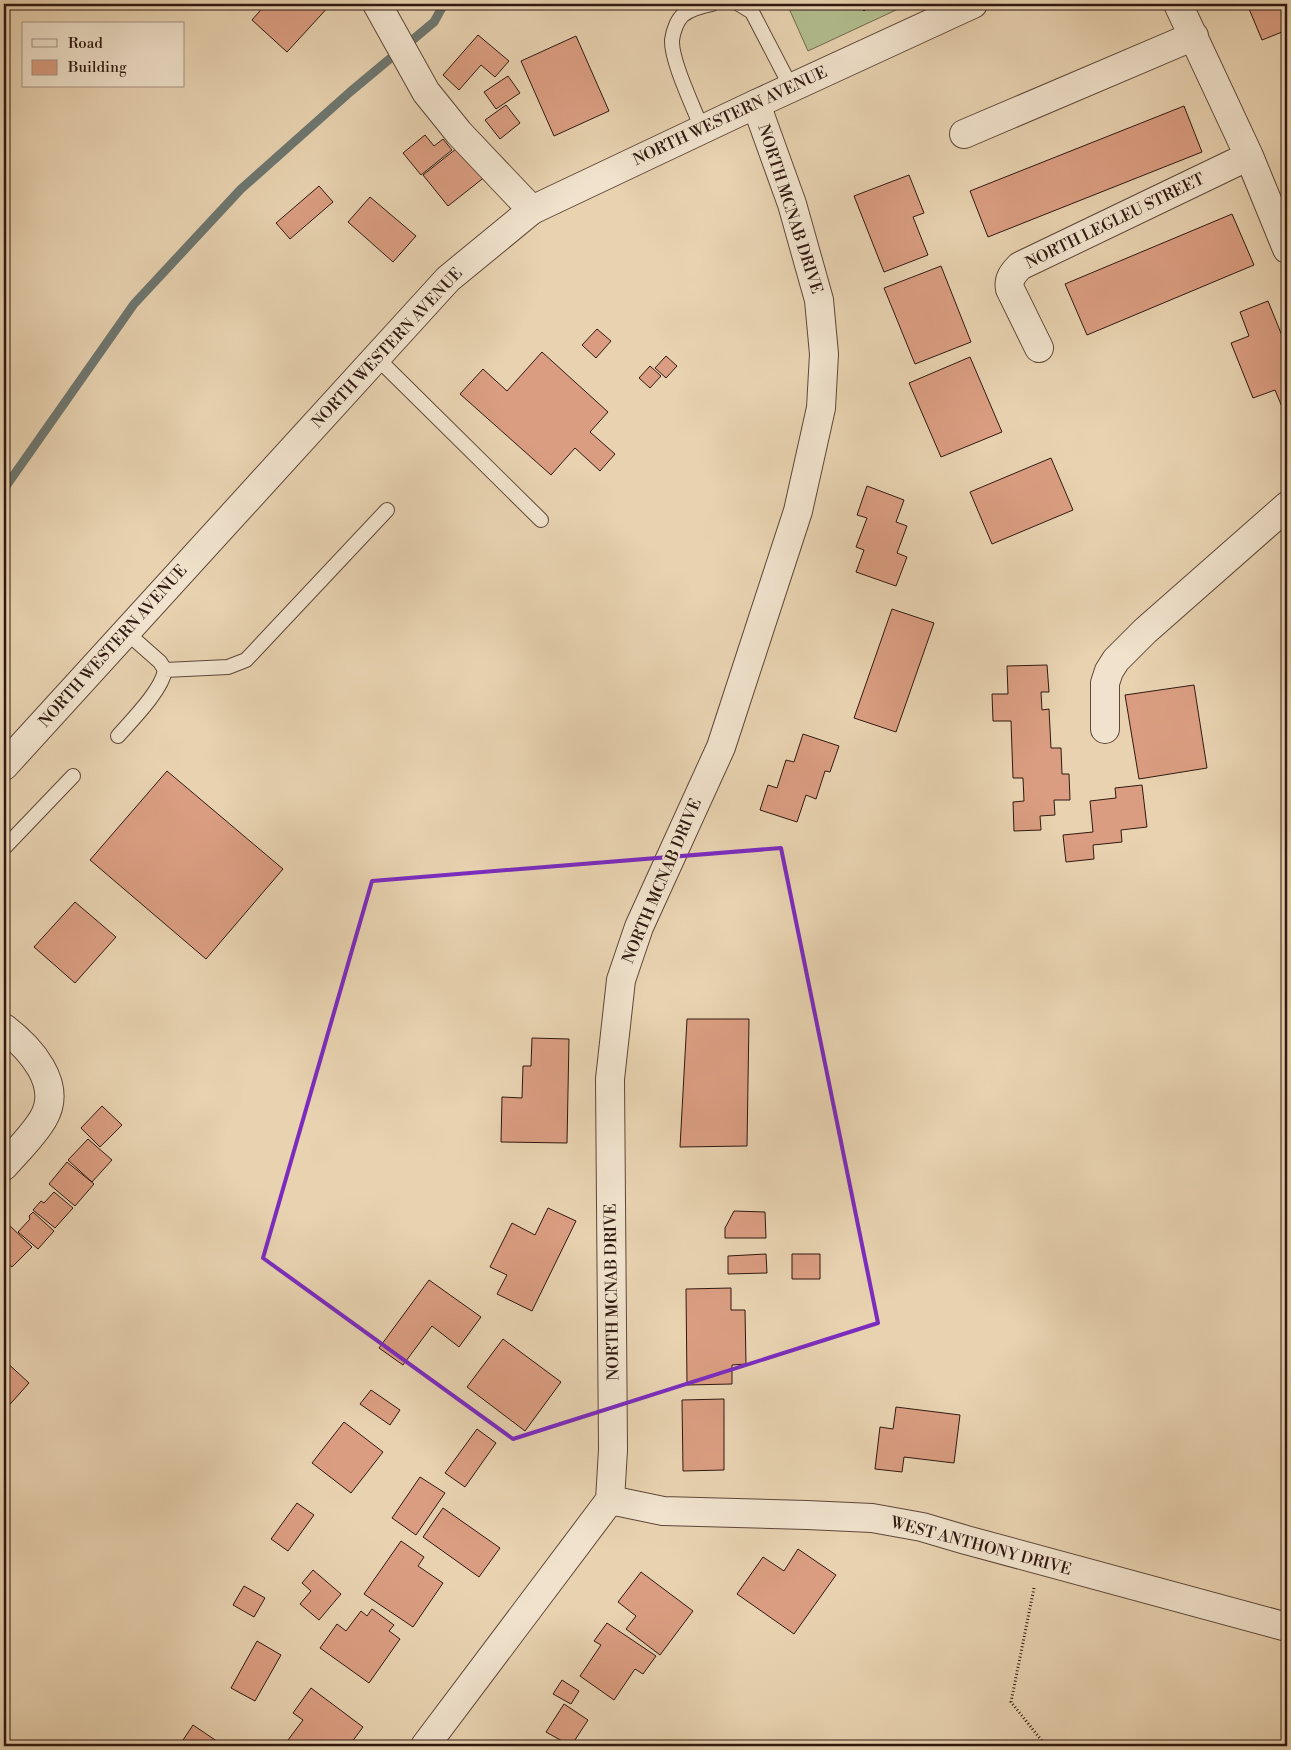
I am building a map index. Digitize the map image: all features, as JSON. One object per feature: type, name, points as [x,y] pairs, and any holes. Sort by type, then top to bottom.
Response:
[{"type":"street","points":[[377,4],[426,92],[460,133],[532,210]]},
{"type":"street","name":"NORTH WESTERN AVENUE","points":[[4,766],[448,279],[532,210],[973,4]]},
{"type":"street","points":[[1178,4],[1249,156],[1287,249]]},
{"type":"street","points":[[964,134],[1194,36]]},
{"type":"street","name":"NORTH MCNAB DRIVE","points":[[610,1500],[614,1450],[610,1080],[621,980],[640,927],[721,747],[798,511],[821,408],[824,354],[819,300],[792,204],[756,104]]},
{"type":"street","name":"NORTH LEGLEU STREET","points":[[1039,348],[1009,284],[1013,272],[1020,266],[1249,156]]},
{"type":"street","points":[[1105,729],[1104,683],[1108,671],[1116,660],[1145,631],[1287,506]]},
{"type":"street","points":[[4,1166],[33,1133],[44,1117],[50,1101],[47,1082],[34,1056],[7,1030]]},
{"type":"street","points":[[425,1746],[610,1500]]},
{"type":"street","name":"WEST ANTHONY DRIVE","points":[[610,1500],[663,1512],[808,1514],[872,1518],[922,1527],[1287,1627]]},
{"type":"lane","points":[[702,129],[679,71],[672,39],[676,26],[682,16],[697,8],[712,4]]},
{"type":"lane","points":[[740,4],[752,12],[791,88]]},
{"type":"lane","points":[[376,358],[541,520]]},
{"type":"lane","points":[[165,670],[228,667],[246,660],[387,510]]},
{"type":"lane","points":[[118,736],[158,688],[165,670],[160,662],[126,632]]},
{"type":"lane","points":[[5,847],[73,776]]},
{"type":"path","points":[[1040,1560],[1011,1702],[1046,1746]]},
{"type":"highlighted area","points":[[781,848],[878,1323],[513,1439],[263,1258],[372,881]]},
{"type":"green space","points":[[787,4],[909,4],[808,51]]},
{"type":"building","points":[[266,4],[331,4],[287,52],[252,20]]},
{"type":"building","points":[[858,4],[872,4],[864,11]]},
{"type":"building","points":[[1247,4],[1287,4],[1287,30],[1262,40]]},
{"type":"building","points":[[478,35],[509,61],[495,77],[481,65],[459,90],[443,75]]},
{"type":"building","points":[[576,36],[609,111],[554,136],[521,61]]},
{"type":"building","points":[[508,76],[520,93],[496,109],[484,92]]},
{"type":"building","points":[[506,105],[520,123],[500,139],[485,120]]},
{"type":"building","points":[[1184,106],[1202,152],[988,237],[970,191]]},
{"type":"building","points":[[425,135],[434,146],[443,139],[452,150],[421,175],[403,153]]},
{"type":"building","points":[[461,145],[486,176],[448,206],[423,175]]},
{"type":"building","points":[[909,175],[924,213],[913,217],[928,255],[884,272],[854,196]]},
{"type":"building","points":[[319,186],[333,202],[290,239],[276,223]]},
{"type":"building","points":[[370,197],[416,236],[393,262],[348,222]]},
{"type":"building","points":[[1232,214],[1254,265],[1087,335],[1065,284]]},
{"type":"building","points":[[941,266],[971,342],[915,364],[884,288]]},
{"type":"building","points":[[1268,301],[1287,348],[1287,413],[1285,414],[1275,390],[1253,398],[1231,343],[1249,336],[1240,312]]},
{"type":"building","points":[[597,329],[611,341],[596,358],[582,345]]},
{"type":"building","points":[[542,352],[608,412],[590,432],[615,454],[600,471],[575,448],[551,475],[460,394],[483,369],[507,391]]},
{"type":"building","points":[[666,356],[677,366],[666,378],[655,368]]},
{"type":"building","points":[[970,357],[1002,432],[941,457],[909,383]]},
{"type":"building","points":[[650,366],[661,376],[650,388],[639,378]]},
{"type":"building","points":[[1051,458],[1073,510],[992,544],[970,492]]},
{"type":"building","points":[[867,486],[904,500],[896,522],[907,526],[897,553],[907,557],[896,586],[856,572],[864,550],[856,547],[867,518],[857,515]]},
{"type":"building","points":[[892,609],[934,623],[896,732],[854,718]]},
{"type":"building","points":[[1047,665],[1049,692],[1041,692],[1042,710],[1049,709],[1051,748],[1061,748],[1062,774],[1069,774],[1070,800],[1054,800],[1055,815],[1040,816],[1041,830],[1014,831],[1013,802],[1024,801],[1023,778],[1013,778],[1011,721],[993,721],[992,694],[1008,694],[1007,666]]},
{"type":"building","points":[[1194,685],[1207,768],[1139,779],[1125,695]]},
{"type":"building","points":[[803,734],[839,746],[830,772],[825,771],[816,799],[806,795],[797,822],[760,810],[768,785],[777,788],[786,760],[794,762]]},
{"type":"building","points":[[167,771],[283,869],[206,959],[90,860]]},
{"type":"building","points":[[1142,785],[1147,827],[1121,830],[1122,842],[1093,845],[1094,859],[1066,862],[1063,835],[1093,832],[1090,801],[1116,798],[1115,788]]},
{"type":"building","points":[[75,902],[116,937],[75,983],[34,947]]},
{"type":"building","points":[[687,1019],[749,1019],[747,1146],[680,1147]]},
{"type":"building","points":[[532,1038],[569,1039],[567,1143],[501,1142],[502,1097],[522,1098],[523,1066],[531,1066]]},
{"type":"building","points":[[102,1106],[122,1125],[100,1147],[81,1128]]},
{"type":"building","points":[[88,1139],[112,1160],[92,1182],[68,1160]]},
{"type":"building","points":[[67,1162],[94,1184],[75,1206],[49,1184]]},
{"type":"building","points":[[54,1192],[73,1208],[55,1228],[33,1210],[41,1201],[44,1203]]},
{"type":"building","points":[[548,1208],[576,1221],[532,1311],[497,1294],[507,1275],[490,1267],[512,1223],[535,1235]]},
{"type":"building","points":[[734,1211],[765,1212],[766,1238],[725,1238],[725,1228]]},
{"type":"building","points":[[33,1212],[54,1231],[38,1249],[18,1232],[30,1219],[29,1216]]},
{"type":"building","points":[[8,1224],[32,1247],[12,1267],[4,1259],[4,1229]]},
{"type":"building","points":[[766,1254],[767,1273],[728,1274],[728,1256]]},
{"type":"building","points":[[792,1254],[820,1254],[820,1279],[792,1279]]},
{"type":"building","points":[[429,1280],[481,1317],[459,1347],[432,1326],[403,1365],[379,1348]]},
{"type":"building","points":[[731,1288],[731,1310],[745,1310],[746,1364],[732,1365],[732,1384],[687,1385],[686,1289]]},
{"type":"building","points":[[503,1339],[561,1382],[525,1431],[467,1387]]},
{"type":"building","points":[[4,1360],[29,1383],[4,1411]]},
{"type":"building","points":[[371,1390],[400,1410],[390,1425],[360,1404]]},
{"type":"building","points":[[724,1399],[724,1470],[683,1471],[682,1400]]},
{"type":"building","points":[[896,1407],[960,1415],[954,1463],[904,1457],[902,1472],[875,1469],[880,1427],[893,1429]]},
{"type":"building","points":[[344,1422],[383,1452],[351,1493],[312,1463]]},
{"type":"building","points":[[477,1429],[496,1443],[465,1487],[445,1473]]},
{"type":"building","points":[[420,1477],[445,1493],[416,1535],[392,1518]]},
{"type":"building","points":[[297,1503],[314,1515],[288,1551],[271,1539]]},
{"type":"building","points":[[443,1508],[500,1548],[479,1577],[423,1537]]},
{"type":"building","points":[[401,1541],[424,1557],[418,1566],[443,1583],[413,1627],[364,1594]]},
{"type":"building","points":[[798,1549],[836,1575],[794,1634],[737,1594],[763,1557],[784,1571]]},
{"type":"building","points":[[313,1570],[341,1594],[319,1620],[300,1604],[311,1591],[302,1583]]},
{"type":"building","points":[[641,1572],[693,1611],[660,1655],[626,1629],[636,1616],[618,1602]]},
{"type":"building","points":[[244,1586],[265,1598],[254,1617],[233,1605]]},
{"type":"building","points":[[372,1609],[394,1625],[389,1631],[400,1639],[369,1683],[320,1648],[337,1624],[346,1631],[361,1611],[367,1616]]},
{"type":"building","points":[[607,1623],[656,1656],[643,1674],[635,1669],[614,1700],[580,1676],[601,1645],[594,1641]]},
{"type":"building","points":[[257,1641],[281,1655],[255,1701],[231,1688]]},
{"type":"building","points":[[562,1680],[579,1691],[571,1704],[553,1694]]},
{"type":"building","points":[[311,1688],[363,1727],[349,1746],[288,1746],[285,1744],[303,1720],[293,1713]]},
{"type":"building","points":[[564,1704],[588,1720],[571,1746],[546,1732]]},
{"type":"building","points":[[193,1725],[224,1746],[179,1746]]},
{"type":"waterway","points":[[4,489],[134,304],[241,189],[350,92],[434,22],[444,4]]}]
